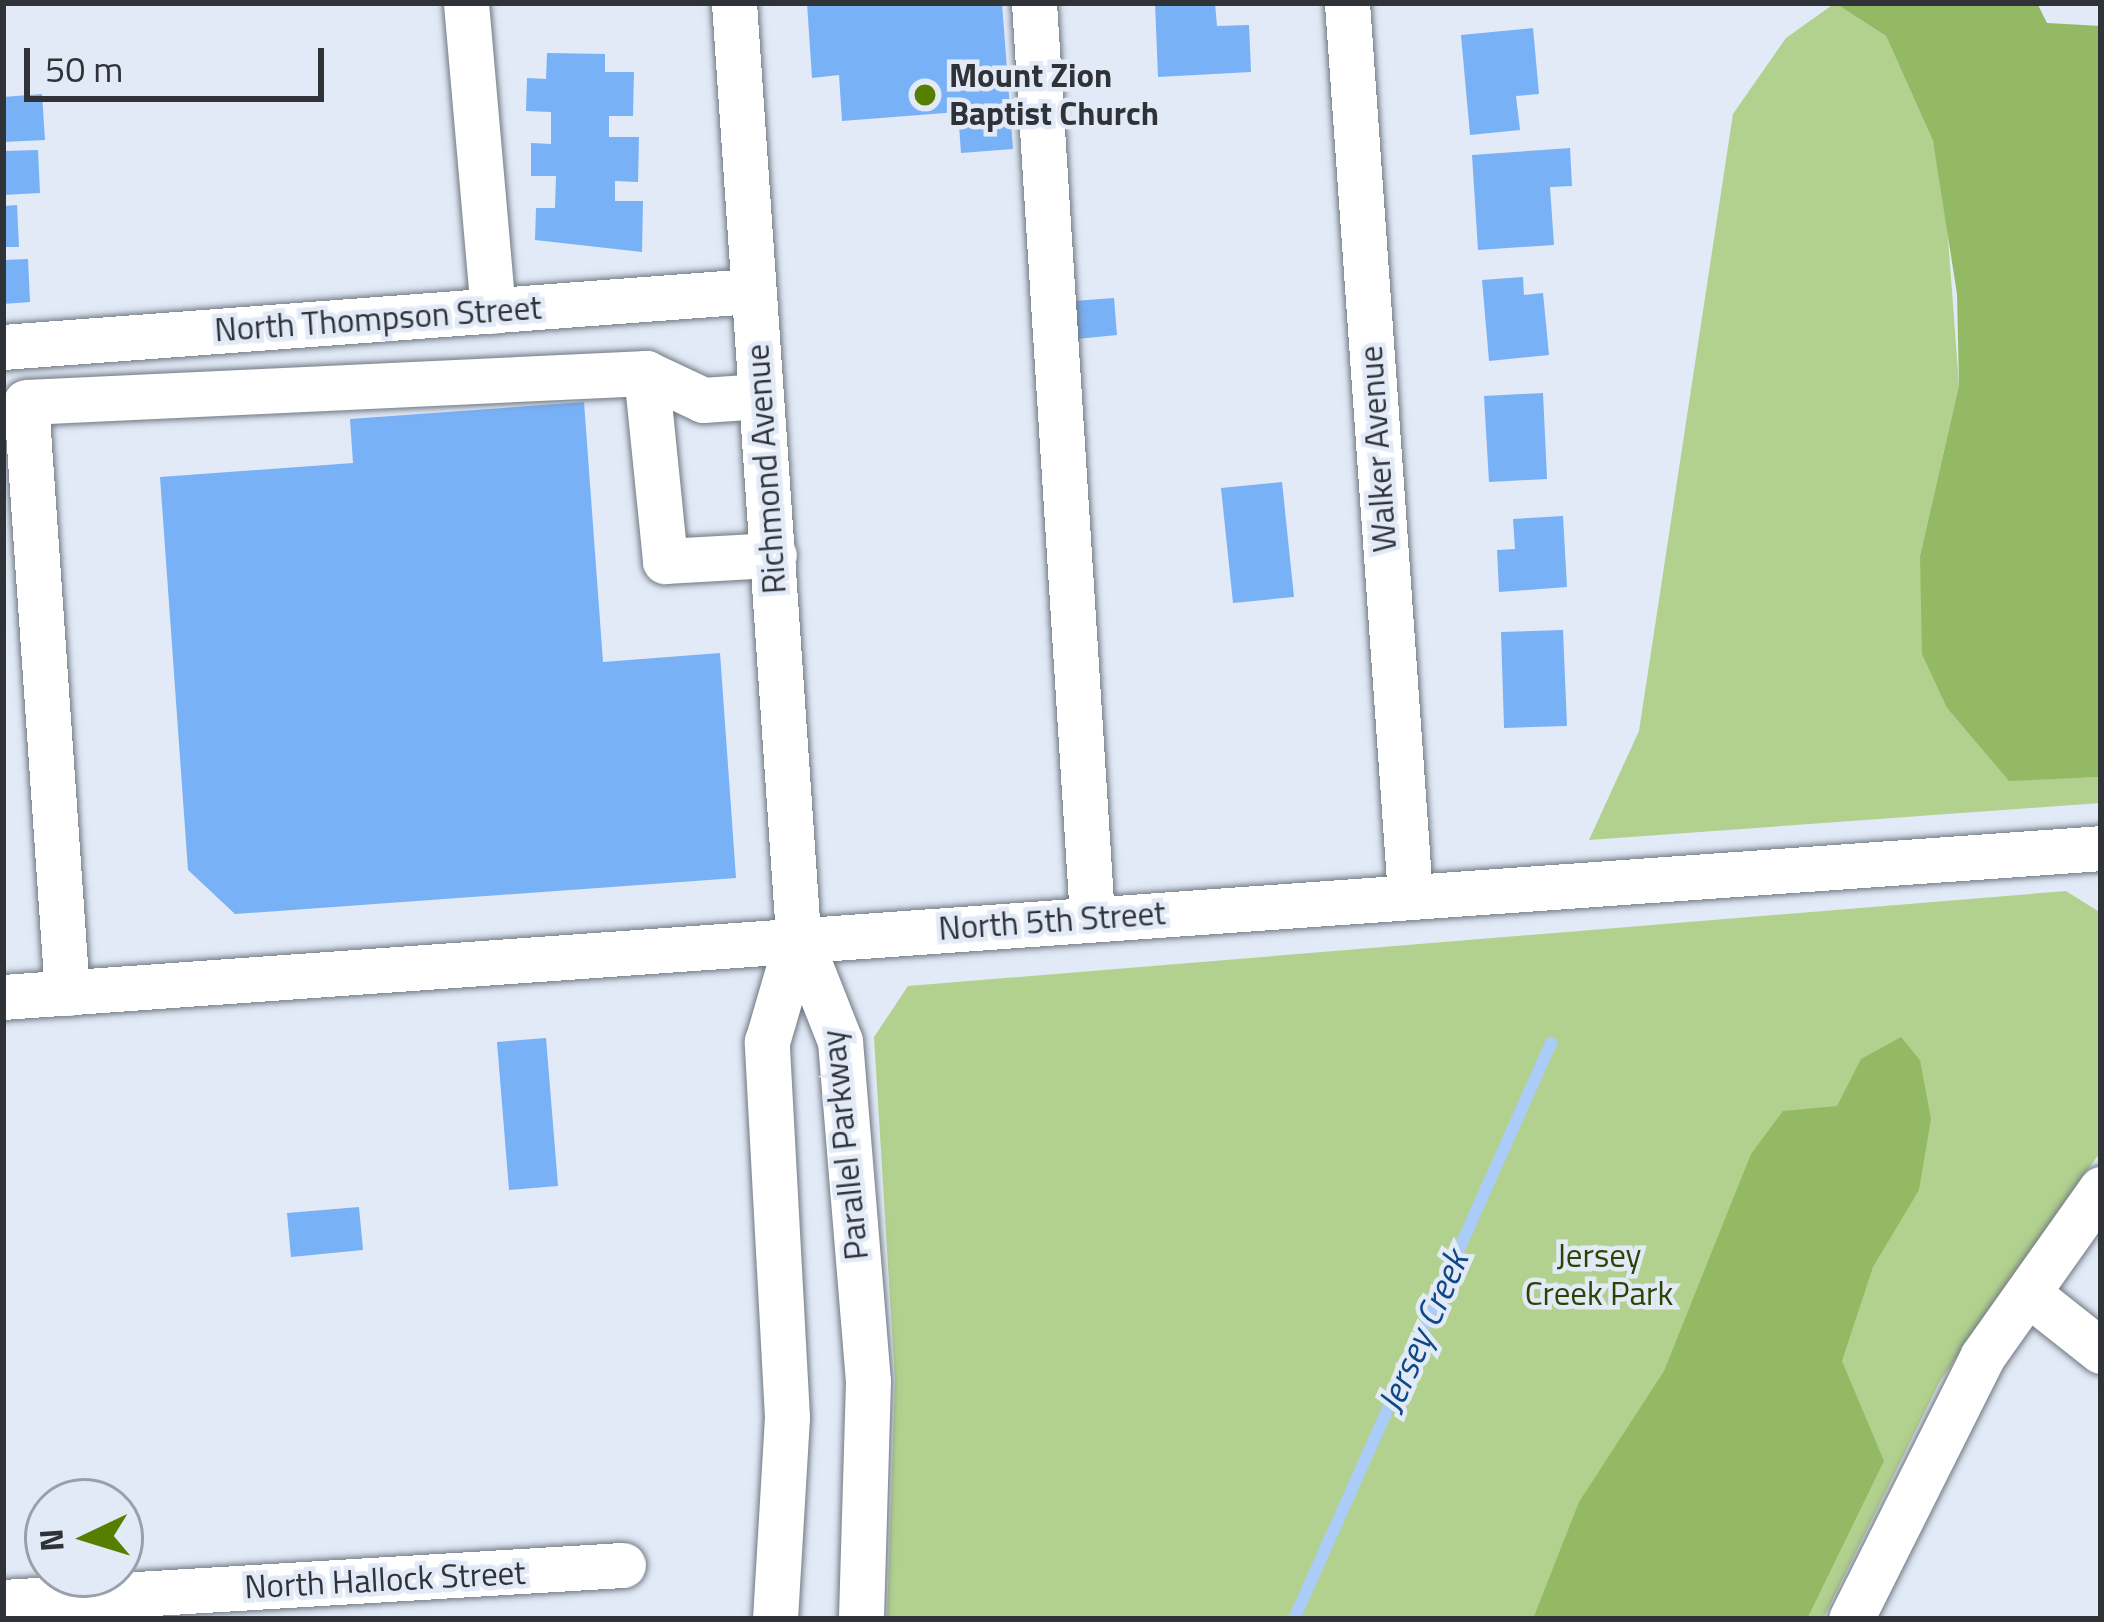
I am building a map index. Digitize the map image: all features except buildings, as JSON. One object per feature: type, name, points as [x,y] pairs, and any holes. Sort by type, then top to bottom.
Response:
[{"type":"street","points":[[466,3],[493,310]]},
{"type":"street","name":"Richmond Avenue","points":[[734,3],[798,935]]},
{"type":"street","points":[[1034,3],[1093,918]]},
{"type":"street","name":"Walker Avenue","points":[[1347,3],[1410,895]]},
{"type":"street","name":"North Thompson Street","points":[[3,347],[752,291]]},
{"type":"street","points":[[646,374],[664,561],[774,555]]},
{"type":"street","points":[[67,993],[26,402],[646,374],[703,400],[761,396]]},
{"type":"street","name":"North 5th Street","points":[[3,997],[798,935],[2101,848]]},
{"type":"street","name":"Parallel Parkway","points":[[775,1619],[787,1417],[767,1042],[798,935]]},
{"type":"street","name":"Parallel Parkway","points":[[798,935],[840,1040],[868,1381],[861,1619]]},
{"type":"street","points":[[1851,1619],[1933,1445],[2101,1189]]},
{"type":"street","points":[[2030,1294],[2101,1351]]},
{"type":"street","name":"North Hallock Street","points":[[3,1602],[623,1565]]},
{"type":"green space","points":[[1835,3],[1886,36],[1933,141],[1946,211],[1959,385],[1920,556],[1947,708],[2009,780],[2101,777],[2101,803],[1589,840],[1639,731],[1733,114],[1786,38]]},
{"type":"green space","points":[[1835,3],[2037,3],[2047,23],[2101,26],[2101,777],[2009,781],[1947,708],[1922,654],[1920,556],[1959,385],[1957,294],[1933,141],[1886,36]]},
{"type":"green space","name":"Jersey Creek Park","points":[[2066,891],[2101,913],[2101,1151],[1940,1381],[1823,1619],[887,1619],[895,1379],[874,1037],[908,986]]},
{"type":"green space","points":[[1901,1037],[1920,1060],[1931,1119],[1919,1190],[1873,1267],[1842,1361],[1884,1461],[1807,1619],[1533,1619],[1579,1502],[1664,1371],[1751,1154],[1783,1111],[1837,1106],[1861,1059]]},
{"type":"waterway","name":"Jersey Creek","points":[[1294,1619],[1551,1043]]},
{"type":"place","name":"Mount Zion Baptist Church","points":[[925,95]]}]
